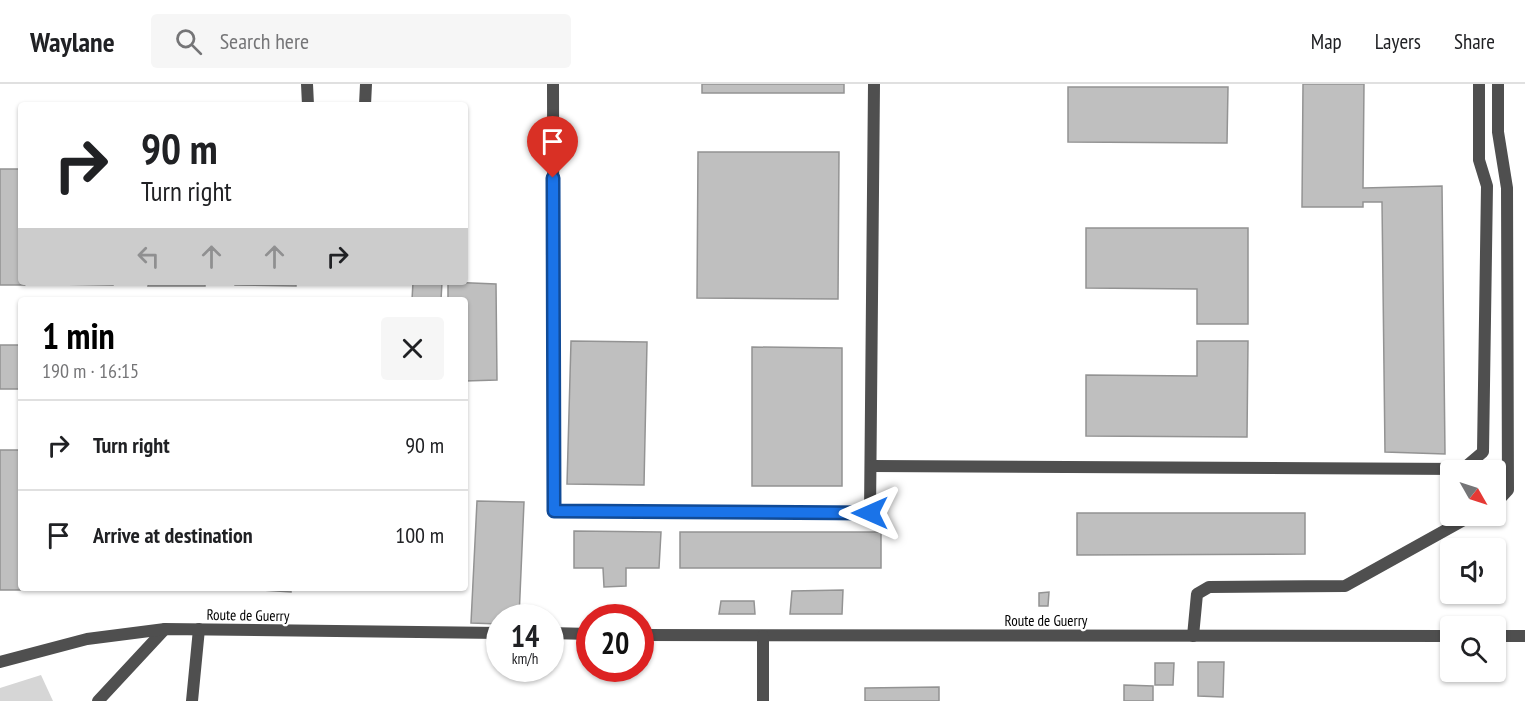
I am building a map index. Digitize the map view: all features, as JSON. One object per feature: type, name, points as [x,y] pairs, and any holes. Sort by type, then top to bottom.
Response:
[{"type":"street","points":[[307,84],[308,102]]},
{"type":"street","points":[[365,102],[366,84]]},
{"type":"street","points":[[554,84],[554,511],[870,513],[874,84]]},
{"type":"street","points":[[871,466],[1463,469],[1483,452],[1487,186],[1479,160],[1479,84]]},
{"type":"street","points":[[1498,84],[1498,132],[1508,188],[1508,490],[1506,492]]},
{"type":"street","points":[[1192,636],[1197,594],[1209,587],[1345,586],[1453,526]]},
{"type":"street","points":[[98,701],[165,629]]},
{"type":"street","name":"Route de Guerry","points":[[0,662],[87,639],[165,629],[486,633]]},
{"type":"street","points":[[192,701],[199,629]]},
{"type":"street","name":"Route de Guerry","points":[[654,634],[1440,636]]},
{"type":"street","points":[[763,636],[763,701]]},
{"type":"street","points":[[1506,636],[1525,636]]},
{"type":"shaded area","points":[[41,675],[53,701],[0,701],[0,688]]},
{"type":"building","points":[[702,84],[844,84],[844,93],[702,93]]},
{"type":"building","points":[[1303,84],[1364,84],[1363,188],[1442,186],[1445,454],[1385,452],[1382,202],[1363,202],[1363,207],[1302,207]]},
{"type":"building","points":[[1068,87],[1228,87],[1227,143],[1068,142]]},
{"type":"building","points":[[698,152],[839,152],[838,299],[697,298]]},
{"type":"building","points":[[0,169],[18,169],[18,285],[0,285]]},
{"type":"building","points":[[1086,228],[1248,228],[1248,324],[1197,324],[1197,289],[1086,288]]},
{"type":"building","points":[[496,284],[497,380],[468,381],[468,297],[448,297],[448,285]]},
{"type":"building","points":[[148,285],[205,285],[205,286]]},
{"type":"building","points":[[235,285],[296,285],[296,286]]},
{"type":"building","points":[[413,285],[442,285],[441,297],[412,297]]},
{"type":"building","points":[[571,341],[647,342],[644,485],[567,484]]},
{"type":"building","points":[[1197,341],[1248,341],[1247,437],[1086,436],[1086,375],[1197,376]]},
{"type":"building","points":[[0,345],[18,345],[18,389],[0,389]]},
{"type":"building","points":[[752,347],[842,348],[842,486],[752,486]]},
{"type":"building","points":[[0,450],[18,450],[18,590],[0,590]]},
{"type":"building","points":[[477,501],[524,502],[520,604],[486,604],[486,624],[471,623]]},
{"type":"building","points":[[1077,513],[1305,513],[1305,554],[1077,555]]},
{"type":"building","points":[[574,531],[661,532],[659,568],[626,568],[626,586],[604,587],[603,568],[574,568]]},
{"type":"building","points":[[680,532],[881,532],[881,568],[680,568]]},
{"type":"building","points":[[843,590],[842,614],[790,614],[792,591]]},
{"type":"building","points":[[1049,592],[1048,606],[1039,606],[1039,593]]},
{"type":"building","points":[[721,601],[754,601],[755,614],[719,614]]},
{"type":"building","points":[[1198,662],[1224,662],[1223,697],[1198,696]]},
{"type":"building","points":[[1155,663],[1174,663],[1173,685],[1155,685]]},
{"type":"building","points":[[1124,685],[1153,686],[1153,701],[1124,701]]},
{"type":"building","points":[[939,687],[939,701],[865,701],[865,688]]},
{"type":"route","points":[[553,178],[554,511],[870,513]]}]
